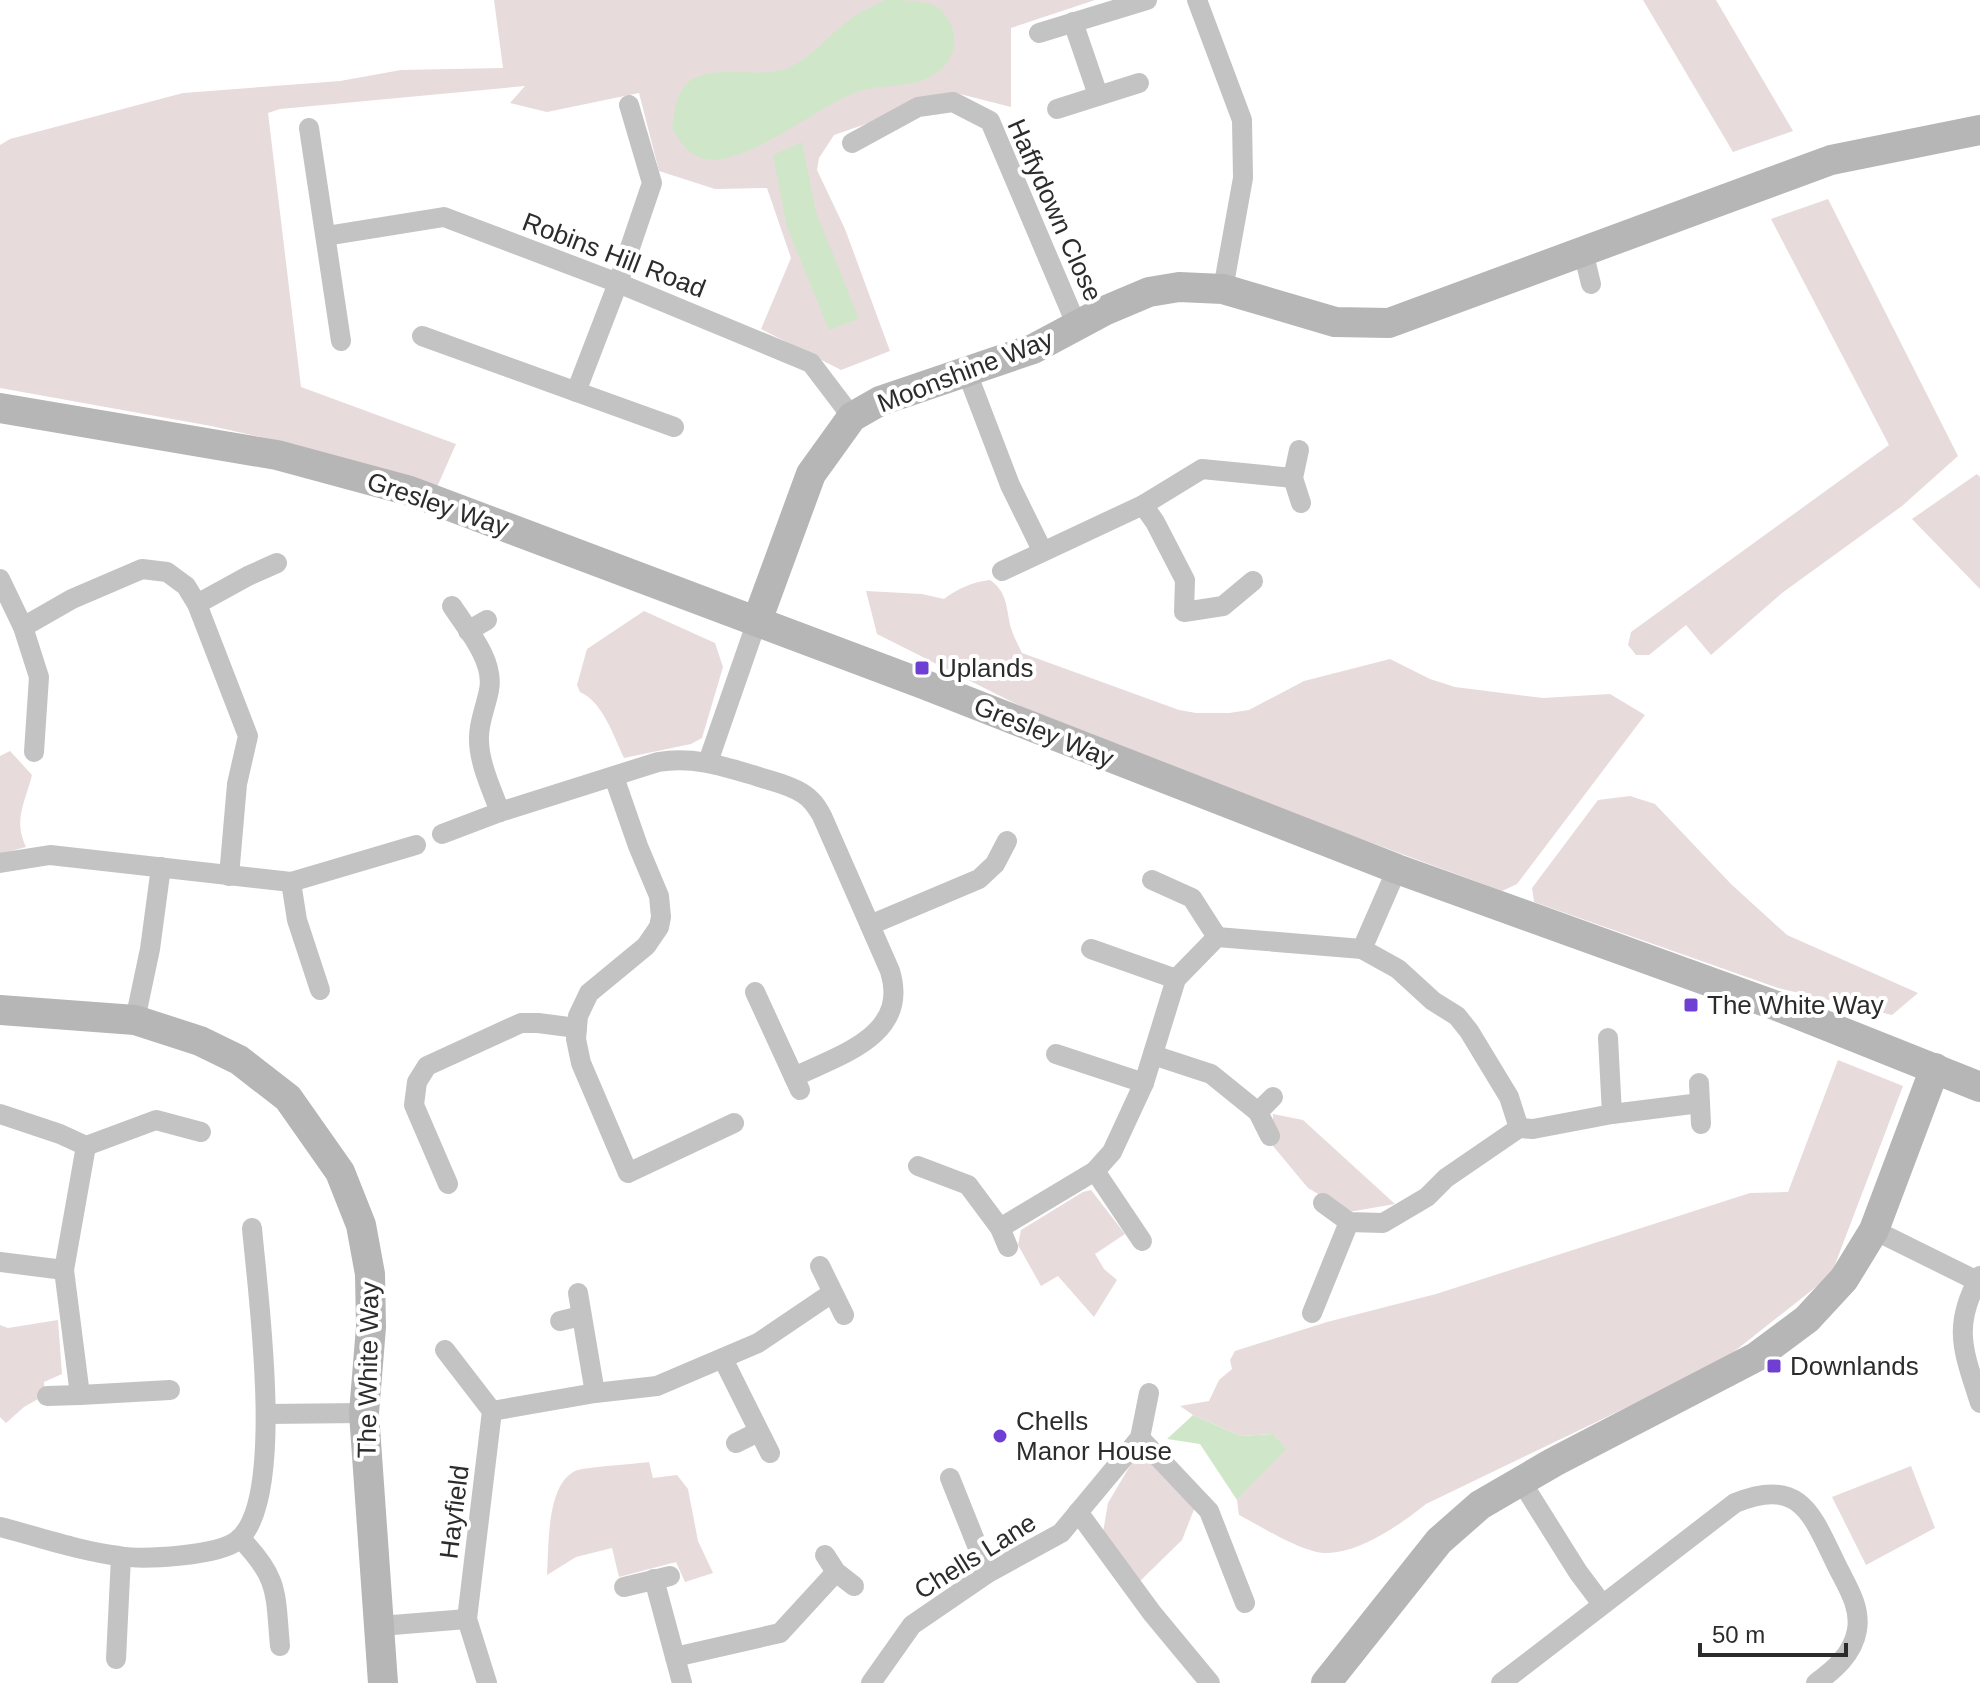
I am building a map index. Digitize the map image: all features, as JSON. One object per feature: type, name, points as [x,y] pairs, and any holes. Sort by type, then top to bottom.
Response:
[{"type":"street","points":[[1039,33],[1147,0]]},
{"type":"street","points":[[1197,0],[1242,120],[1243,178],[1223,289]]},
{"type":"street","points":[[1073,22],[1098,95]]},
{"type":"street","points":[[1057,109],[1139,83]]},
{"type":"street","name":"Haffydown Close","points":[[852,143],[918,107],[953,102],[990,121],[1077,326]]},
{"type":"street","points":[[576,392],[652,183],[629,105]]},
{"type":"street","points":[[309,128],[341,341]]},
{"type":"street","points":[[1591,284],[1583,251],[1831,160],[1980,130]]},
{"type":"street","name":"Robins Hill Road","points":[[326,236],[444,217],[618,283],[811,363],[852,417]]},
{"type":"street","name":"Moonshine Way","points":[[757,621],[811,474],[852,417],[880,401],[1033,349],[1104,311],[1149,292],[1179,287],[1223,289],[1335,322],[1389,323],[1583,251]]},
{"type":"street","points":[[422,336],[674,427]]},
{"type":"street","points":[[966,370],[1010,485],[1042,550]]},
{"type":"street","name":"Gresley Way","points":[[0,408],[277,455],[410,491],[757,621],[1397,869],[1777,1006],[1980,1087]]},
{"type":"street","points":[[1299,450],[1293,478],[1301,503]]},
{"type":"street","points":[[1002,571],[1143,505],[1202,469],[1293,478]]},
{"type":"street","points":[[1143,505],[1185,580],[1184,612],[1223,606],[1253,581]]},
{"type":"street","points":[[197,604],[277,563]]},
{"type":"street","points":[[23,627],[72,599],[142,569],[167,572],[186,586],[197,604],[248,736],[237,784],[229,876]]},
{"type":"street","points":[[0,579],[23,627],[39,677],[34,752]]},
{"type":"street","points":[[452,606],[489,673],[489,691],[479,729],[479,745],[500,812]]},
{"type":"street","points":[[468,631],[487,620]]},
{"type":"street","points":[[708,762],[757,621]]},
{"type":"street","points":[[442,834],[500,812],[675,759],[708,762],[783,784],[810,799],[822,816],[894,983],[895,993],[890,1013],[870,1041],[797,1083],[755,992]]},
{"type":"street","points":[[614,777],[659,896],[661,917],[659,927],[646,946],[589,993],[578,1016],[577,1050],[628,1173],[734,1123]]},
{"type":"street","points":[[870,925],[979,879],[990,871],[1007,841]]},
{"type":"street","points":[[0,863],[50,855],[291,882],[416,845]]},
{"type":"street","points":[[135,1020],[150,949],[161,867]]},
{"type":"street","points":[[1362,949],[1397,869]]},
{"type":"street","points":[[1152,880],[1192,898],[1217,937]]},
{"type":"street","points":[[291,882],[297,920],[320,990]]},
{"type":"street","points":[[1217,937],[1362,949],[1398,969],[1433,1001],[1457,1016],[1469,1031],[1509,1097],[1519,1128]]},
{"type":"street","points":[[918,1166],[968,1185],[1004,1238],[1095,1171],[1112,1152],[1144,1083],[1176,979],[1217,937]]},
{"type":"street","points":[[1091,949],[1176,979]]},
{"type":"street","name":"The White Way","points":[[0,1010],[135,1020],[177,1032],[239,1060],[288,1098],[340,1172],[361,1225],[370,1274],[372,1300],[364,1413],[383,1683]]},
{"type":"street","points":[[448,1184],[414,1105],[417,1082],[427,1066],[521,1023],[577,1028]]},
{"type":"street","points":[[1604,1043],[1612,1114]]},
{"type":"street","points":[[1056,1054],[1144,1083]]},
{"type":"street","points":[[1153,1055],[1211,1074],[1266,1104],[1270,1136]]},
{"type":"street","points":[[1326,1683],[1439,1541],[1480,1505],[1756,1357],[1807,1319],[1837,1288],[1858,1260],[1874,1230],[1935,1068]]},
{"type":"street","points":[[1323,1203],[1349,1222],[1383,1223],[1427,1197],[1446,1178],[1519,1128],[1533,1129],[1612,1114],[1700,1103]]},
{"type":"street","points":[[0,1114],[86,1146],[156,1120],[201,1132]]},
{"type":"street","points":[[80,1395],[64,1270],[86,1146]]},
{"type":"street","points":[[1095,1171],[1142,1241]]},
{"type":"street","points":[[1312,1313],[1315,1277],[1349,1222]]},
{"type":"street","points":[[0,1527],[121,1557],[209,1552],[224,1548],[240,1538],[251,1522],[259,1495],[266,1414],[252,1228]]},
{"type":"street","points":[[1874,1230],[1978,1279],[1965,1311],[1961,1341],[1980,1403]]},
{"type":"street","points":[[0,1262],[64,1270]]},
{"type":"street","points":[[820,1266],[844,1315]]},
{"type":"street","points":[[578,1293],[595,1393]]},
{"type":"street","points":[[445,1350],[470,1366],[492,1411],[657,1386],[758,1343],[832,1293]]},
{"type":"street","points":[[560,1321],[581,1316]]},
{"type":"street","points":[[723,1359],[770,1453]]},
{"type":"street","points":[[47,1396],[170,1390]]},
{"type":"street","name":"Chells Lane","points":[[871,1683],[912,1625],[988,1573],[1061,1533],[1140,1438],[1149,1393]]},
{"type":"street","name":"Hayfield","points":[[487,1683],[467,1619],[492,1411]]},
{"type":"street","points":[[266,1414],[364,1413]]},
{"type":"street","points":[[736,1443],[758,1432]]},
{"type":"street","points":[[1140,1438],[1209,1511],[1245,1603]]},
{"type":"street","points":[[950,1478],[988,1573]]},
{"type":"street","points":[[1521,1481],[1578,1572],[1602,1604]]},
{"type":"street","points":[[1501,1683],[1735,1503],[1764,1494],[1782,1495],[1812,1514],[1858,1616],[1856,1634],[1846,1656],[1816,1683]]},
{"type":"street","points":[[1078,1512],[1152,1613],[1210,1683]]},
{"type":"street","points":[[240,1538],[264,1564],[273,1583],[280,1646]]},
{"type":"street","points":[[116,1659],[121,1557]]},
{"type":"street","points":[[675,1657],[780,1633],[831,1564],[854,1586]]},
{"type":"street","points":[[624,1587],[662,1577],[682,1683]]},
{"type":"street","points":[[380,1626],[467,1619]]},
{"type":"shaded area","points":[[494,0],[1095,0],[1011,28],[1011,107],[956,93],[834,135],[819,158],[817,170],[845,229],[890,351],[841,370],[761,329],[791,258],[767,188],[715,189],[659,171],[639,93],[547,112],[510,103],[525,86],[280,109],[268,113],[301,387],[456,444],[437,487],[293,444],[0,388],[0,145],[10,139],[183,93],[340,81],[401,70],[503,68]]},
{"type":"shaded area","points":[[885,0],[916,1],[934,5],[942,11],[952,28],[954,46],[946,64],[939,71],[909,84],[857,92],[737,155],[718,159],[696,156],[672,128],[677,100],[683,88],[693,79],[715,73],[779,71],[790,67],[806,58],[852,18]]},
{"type":"shaded area","points":[[1643,0],[1716,0],[1793,131],[1733,152]]},
{"type":"shaded area","points":[[802,142],[816,212],[859,319],[829,330],[787,227],[773,155]]},
{"type":"shaded area","points":[[1828,199],[1958,456],[1902,506],[1782,593],[1711,655],[1686,625],[1649,655],[1636,655],[1628,645],[1631,632],[1889,445],[1771,219]]},
{"type":"shaded area","points":[[1977,474],[1980,477],[1980,589],[1912,519]]},
{"type":"shaded area","points":[[990,580],[1003,595],[1011,628],[1022,653],[1179,710],[1229,713],[1249,710],[1304,681],[1390,659],[1430,679],[1455,687],[1543,698],[1610,694],[1645,715],[1517,884],[1502,891],[1024,708],[877,634],[866,591],[922,594],[944,599],[966,586]]},
{"type":"shaded area","points":[[644,611],[715,643],[723,667],[702,738],[691,744],[624,758],[601,712],[580,692],[577,685],[587,649]]},
{"type":"shaded area","points":[[10,751],[32,775],[20,820],[26,847],[0,854],[0,756]]},
{"type":"shaded area","points":[[1630,796],[1655,804],[1731,884],[1787,935],[1918,993],[1892,1015],[1778,988],[1534,902],[1532,888],[1598,800]]},
{"type":"shaded area","points":[[1838,1060],[1903,1086],[1831,1275],[1721,1362],[1426,1504],[1373,1540],[1342,1551],[1327,1553],[1304,1548],[1239,1515],[1237,1500],[1285,1448],[1274,1434],[1241,1436],[1180,1406],[1209,1401],[1219,1380],[1232,1369],[1230,1360],[1235,1351],[1327,1322],[1436,1294],[1750,1193],[1788,1192]]},
{"type":"shaded area","points":[[1273,1114],[1303,1120],[1395,1204],[1349,1212],[1308,1188],[1273,1146]]},
{"type":"shaded area","points":[[1091,1190],[1125,1234],[1095,1254],[1104,1269],[1117,1280],[1094,1317],[1058,1276],[1041,1286],[1018,1245],[1021,1230]]},
{"type":"shaded area","points":[[58,1320],[62,1374],[44,1382],[45,1395],[24,1407],[6,1423],[0,1417],[0,1325],[8,1328]]},
{"type":"shaded area","points":[[1193,1415],[1241,1436],[1274,1434],[1286,1449],[1237,1500],[1200,1444],[1167,1439]]},
{"type":"shaded area","points":[[1143,1452],[1195,1507],[1182,1540],[1139,1582],[1103,1532],[1108,1503],[1137,1454]]},
{"type":"shaded area","points":[[649,1462],[653,1478],[677,1475],[688,1489],[698,1541],[713,1573],[685,1582],[676,1562],[619,1577],[612,1548],[576,1557],[547,1575],[551,1518],[559,1489],[566,1478],[580,1470]]},
{"type":"shaded area","points":[[1911,1466],[1935,1528],[1866,1565],[1832,1497]]},
{"type":"place","name":"Uplands","points":[[922,668]]},
{"type":"place","name":"The White Way","points":[[1691,1005]]},
{"type":"place","name":"Downlands","points":[[1774,1366]]},
{"type":"place","name":"Chells Manor House","points":[[1000,1436]]}]
